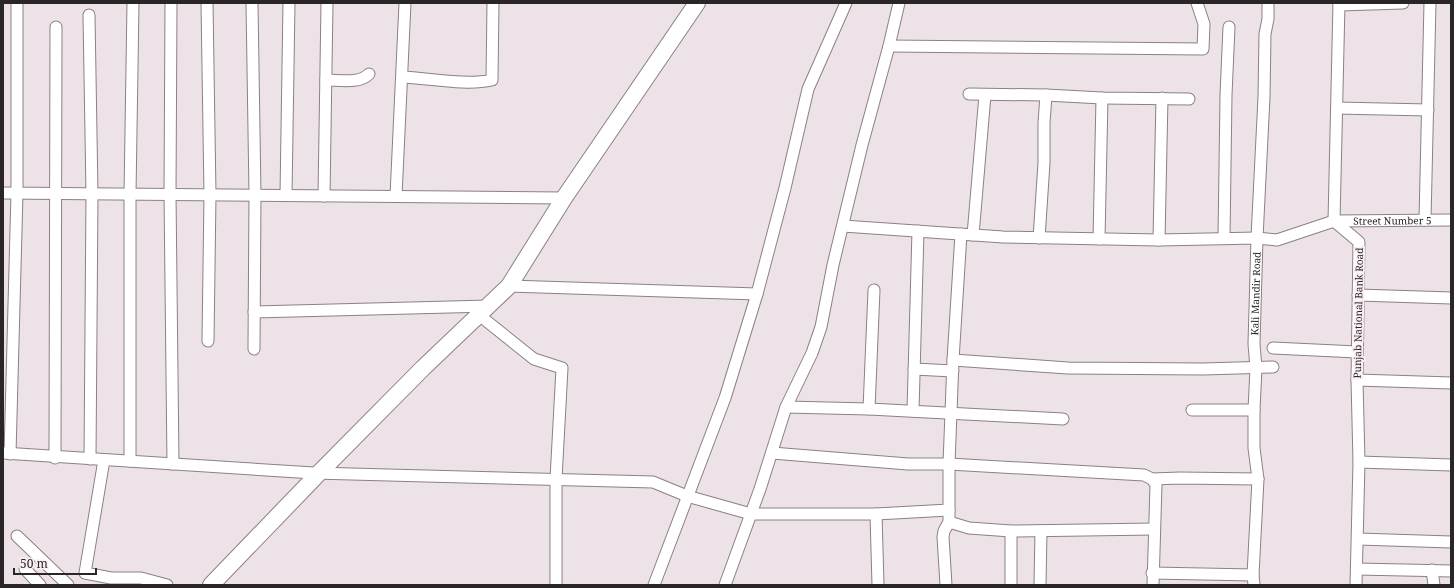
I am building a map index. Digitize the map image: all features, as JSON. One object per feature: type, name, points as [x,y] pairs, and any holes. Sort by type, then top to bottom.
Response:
[{"type":"street","points":[[17,3],[17,193],[7,454],[319,473],[653,482],[687,496],[751,514],[876,514],[948,510]]},
{"type":"street","points":[[130,461],[130,194],[133,3]]},
{"type":"street","points":[[171,3],[170,194],[173,464]]},
{"type":"street","points":[[207,3],[210,195],[208,341]]},
{"type":"street","points":[[252,3],[255,195],[254,349]]},
{"type":"street","points":[[286,195],[289,3]]},
{"type":"street","points":[[324,196],[327,3]]},
{"type":"street","points":[[396,196],[405,3]]},
{"type":"street","points":[[402,77],[449,81],[492,80],[493,3]]},
{"type":"street","points":[[211,585],[423,368],[509,286],[564,198],[697,3]]},
{"type":"street","points":[[654,585],[725,398],[758,294],[808,89],[846,3]]},
{"type":"street","points":[[725,585],[772,453],[786,407],[812,353],[821,327],[833,265],[862,144],[889,46],[899,3]]},
{"type":"street","points":[[889,46],[1203,49],[1204,24],[1197,3]]},
{"type":"street","name":"Kali Mandir Road","points":[[1254,580],[1258,480],[1254,448],[1256,368],[1254,344],[1256,238],[1264,96],[1265,34],[1268,19],[1268,3]]},
{"type":"street","points":[[1334,221],[1339,4],[1403,3]]},
{"type":"street","points":[[1425,220],[1430,3]]},
{"type":"street","points":[[89,15],[92,194],[90,459]]},
{"type":"street","points":[[55,458],[56,27]]},
{"type":"street","points":[[1224,238],[1226,95],[1229,27]]},
{"type":"street","points":[[326,80],[359,80],[365,78],[369,74]]},
{"type":"street","points":[[969,94],[1046,94],[1102,98],[1189,98]]},
{"type":"street","points":[[973,235],[985,94]]},
{"type":"street","points":[[1039,238],[1044,163],[1046,94]]},
{"type":"street","points":[[1099,239],[1102,98]]},
{"type":"street","points":[[1159,240],[1162,98]]},
{"type":"street","points":[[1337,108],[1428,110]]},
{"type":"street","points":[[3,193],[564,198]]},
{"type":"street","name":"Street Number 5","points":[[843,226],[1039,238],[1159,240],[1256,238],[1277,240],[1334,221],[1451,220]]},
{"type":"street","name":"Punjab National Bank Road","points":[[1334,221],[1359,242],[1357,352],[1359,462],[1356,585]]},
{"type":"street","points":[[913,411],[918,231]]},
{"type":"street","points":[[946,585],[943,537],[944,531],[949,522],[948,464],[961,234]]},
{"type":"street","points":[[509,286],[758,294]]},
{"type":"street","points":[[869,409],[874,290]]},
{"type":"street","points":[[1358,296],[1451,298]]},
{"type":"street","points":[[254,312],[484,311],[534,359],[562,368],[556,480],[556,585]]},
{"type":"street","points":[[1273,348],[1357,352]]},
{"type":"street","points":[[914,369],[953,366],[1068,368],[1273,367]]},
{"type":"street","points":[[1357,380],[1451,383]]},
{"type":"street","points":[[786,407],[869,409],[1063,419]]},
{"type":"street","points":[[1192,410],[1254,410]]},
{"type":"street","points":[[772,453],[908,464],[948,464],[1129,473],[1144,475],[1152,479],[1180,478],[1258,480]]},
{"type":"street","points":[[104,460],[85,573],[111,578],[141,578],[167,585]]},
{"type":"street","points":[[1359,462],[1451,465]]},
{"type":"street","points":[[1152,479],[1156,485],[1152,573],[1153,585]]},
{"type":"street","points":[[876,514],[878,585]]},
{"type":"street","points":[[949,522],[969,528],[1011,531],[1154,529]]},
{"type":"street","points":[[1011,531],[1011,585]]},
{"type":"street","points":[[1040,585],[1041,531]]},
{"type":"street","points":[[17,536],[68,585]]},
{"type":"street","points":[[1358,539],[1451,542]]},
{"type":"street","points":[[25,569],[40,585]]},
{"type":"street","points":[[1357,569],[1451,571]]},
{"type":"street","points":[[1432,570],[1434,585]]},
{"type":"street","points":[[1152,573],[1254,580]]}]
